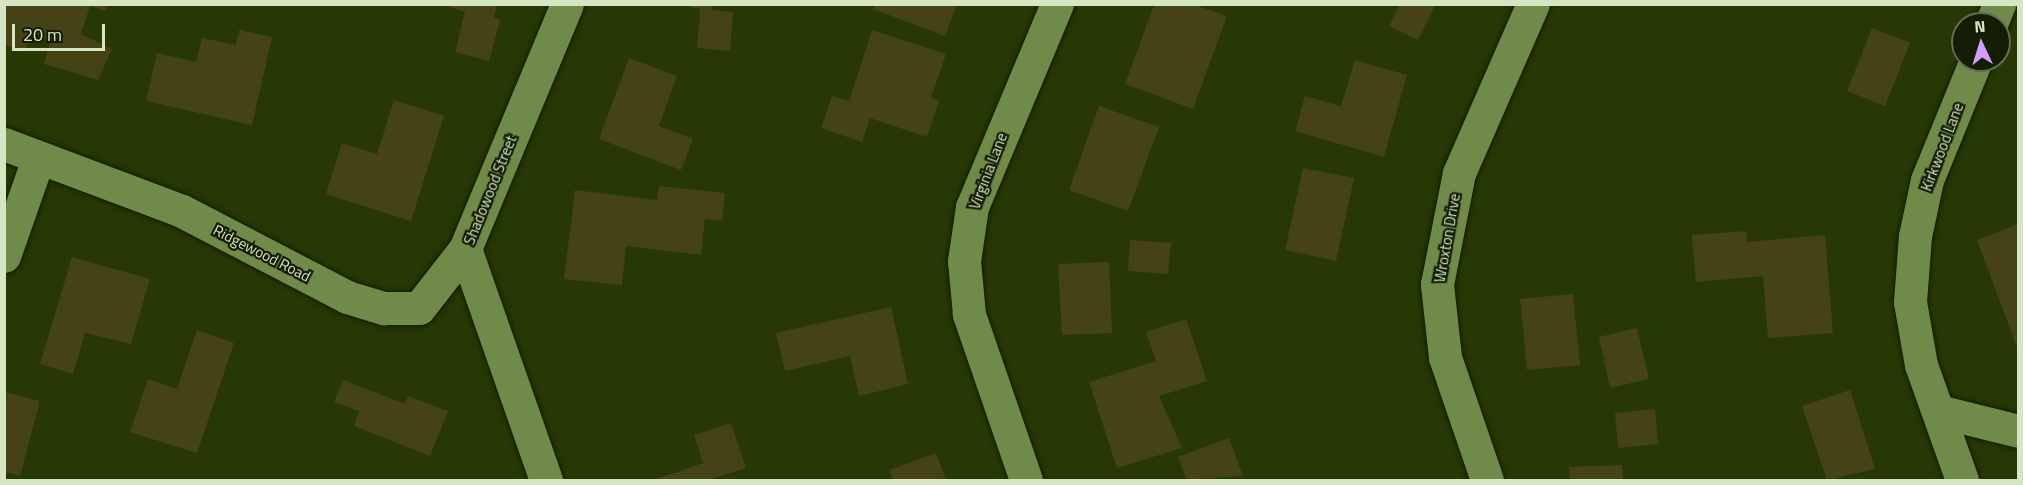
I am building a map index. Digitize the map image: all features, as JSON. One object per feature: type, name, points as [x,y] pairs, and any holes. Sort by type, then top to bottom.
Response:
[{"type":"street","name":"Shadowood Street","points":[[546,480],[465,249],[567,4]]},
{"type":"street","name":"Virginia Lane","points":[[1026,480],[969,314],[964,261],[972,207],[1057,4]]},
{"type":"street","name":"Wroxton Drive","points":[[1487,480],[1445,357],[1437,284],[1459,173],[1533,4]]},
{"type":"street","name":"Kirkwood Lane","points":[[1962,480],[1921,365],[1910,303],[1915,236],[1927,180],[1971,72]]},
{"type":"street","points":[[4,144],[38,159],[4,256]]},
{"type":"street","name":"Ridgewood Road","points":[[38,159],[182,211],[347,297],[384,308],[419,308],[465,249]]},
{"type":"street","points":[[1938,411],[2019,431]]},
{"type":"building","points":[[4,4],[108,4],[106,11],[90,6],[81,34],[112,49],[98,80],[44,64],[50,42],[35,33],[23,52],[4,44]]},
{"type":"building","points":[[440,4],[497,4],[494,18],[500,20],[489,61],[455,52],[465,12]]},
{"type":"building","points":[[674,4],[713,4],[712,10],[733,12],[730,51],[697,48],[700,9]]},
{"type":"building","points":[[875,4],[957,4],[945,36],[873,9]]},
{"type":"building","points":[[1400,4],[1436,4],[1418,40],[1389,26]]},
{"type":"building","points":[[1154,5],[1195,5],[1227,16],[1193,109],[1125,84]]},
{"type":"building","points":[[1872,28],[1910,43],[1885,106],[1847,91]]},
{"type":"building","points":[[239,30],[272,37],[252,125],[146,101],[157,53],[196,62],[202,38],[236,45]]},
{"type":"building","points":[[872,30],[946,54],[931,98],[939,101],[927,137],[870,118],[862,142],[821,128],[832,96],[849,101]]},
{"type":"building","points":[[629,58],[677,76],[659,126],[693,139],[681,170],[599,139]]},
{"type":"building","points":[[1355,60],[1407,75],[1384,157],[1295,131],[1305,96],[1341,106]]},
{"type":"building","points":[[394,100],[444,116],[411,221],[326,194],[342,143],[377,154]]},
{"type":"building","points":[[1099,106],[1159,127],[1128,211],[1069,190]]},
{"type":"building","points":[[1303,168],[1354,178],[1336,261],[1285,250]]},
{"type":"building","points":[[659,186],[725,193],[722,221],[705,219],[701,255],[626,246],[622,285],[564,279],[575,190],[657,200]]},
{"type":"building","points":[[2018,224],[2018,350],[1977,240]]},
{"type":"building","points":[[1746,231],[1747,242],[1825,235],[1833,333],[1768,338],[1763,276],[1696,282],[1692,235]]},
{"type":"building","points":[[1130,240],[1171,243],[1168,274],[1128,271]]},
{"type":"building","points":[[72,257],[150,279],[131,344],[85,333],[73,374],[40,364]]},
{"type":"building","points":[[1109,262],[1112,333],[1062,335],[1058,264]]},
{"type":"building","points":[[1573,294],[1580,365],[1527,370],[1520,299]]},
{"type":"building","points":[[891,307],[908,384],[859,396],[850,356],[785,371],[776,333]]},
{"type":"building","points":[[1186,319],[1207,381],[1159,396],[1182,448],[1117,468],[1089,382],[1156,361],[1146,332]]},
{"type":"building","points":[[1637,328],[1649,379],[1610,388],[1599,337]]},
{"type":"building","points":[[197,330],[234,343],[197,453],[130,432],[148,379],[177,389]]},
{"type":"building","points":[[343,380],[405,404],[408,396],[448,411],[430,456],[354,426],[359,411],[334,402]]},
{"type":"building","points":[[1850,390],[1875,469],[1827,480],[1802,406]]},
{"type":"building","points":[[5,392],[40,401],[20,476],[5,472]]},
{"type":"building","points":[[1655,409],[1658,444],[1618,448],[1615,413]]},
{"type":"building","points":[[731,423],[746,468],[708,480],[653,480],[703,463],[694,435]]},
{"type":"building","points":[[1229,438],[1243,476],[1187,480],[1178,457]]},
{"type":"building","points":[[936,453],[946,480],[893,480],[889,470]]},
{"type":"building","points":[[1622,465],[1623,480],[1570,480],[1569,467]]}]
